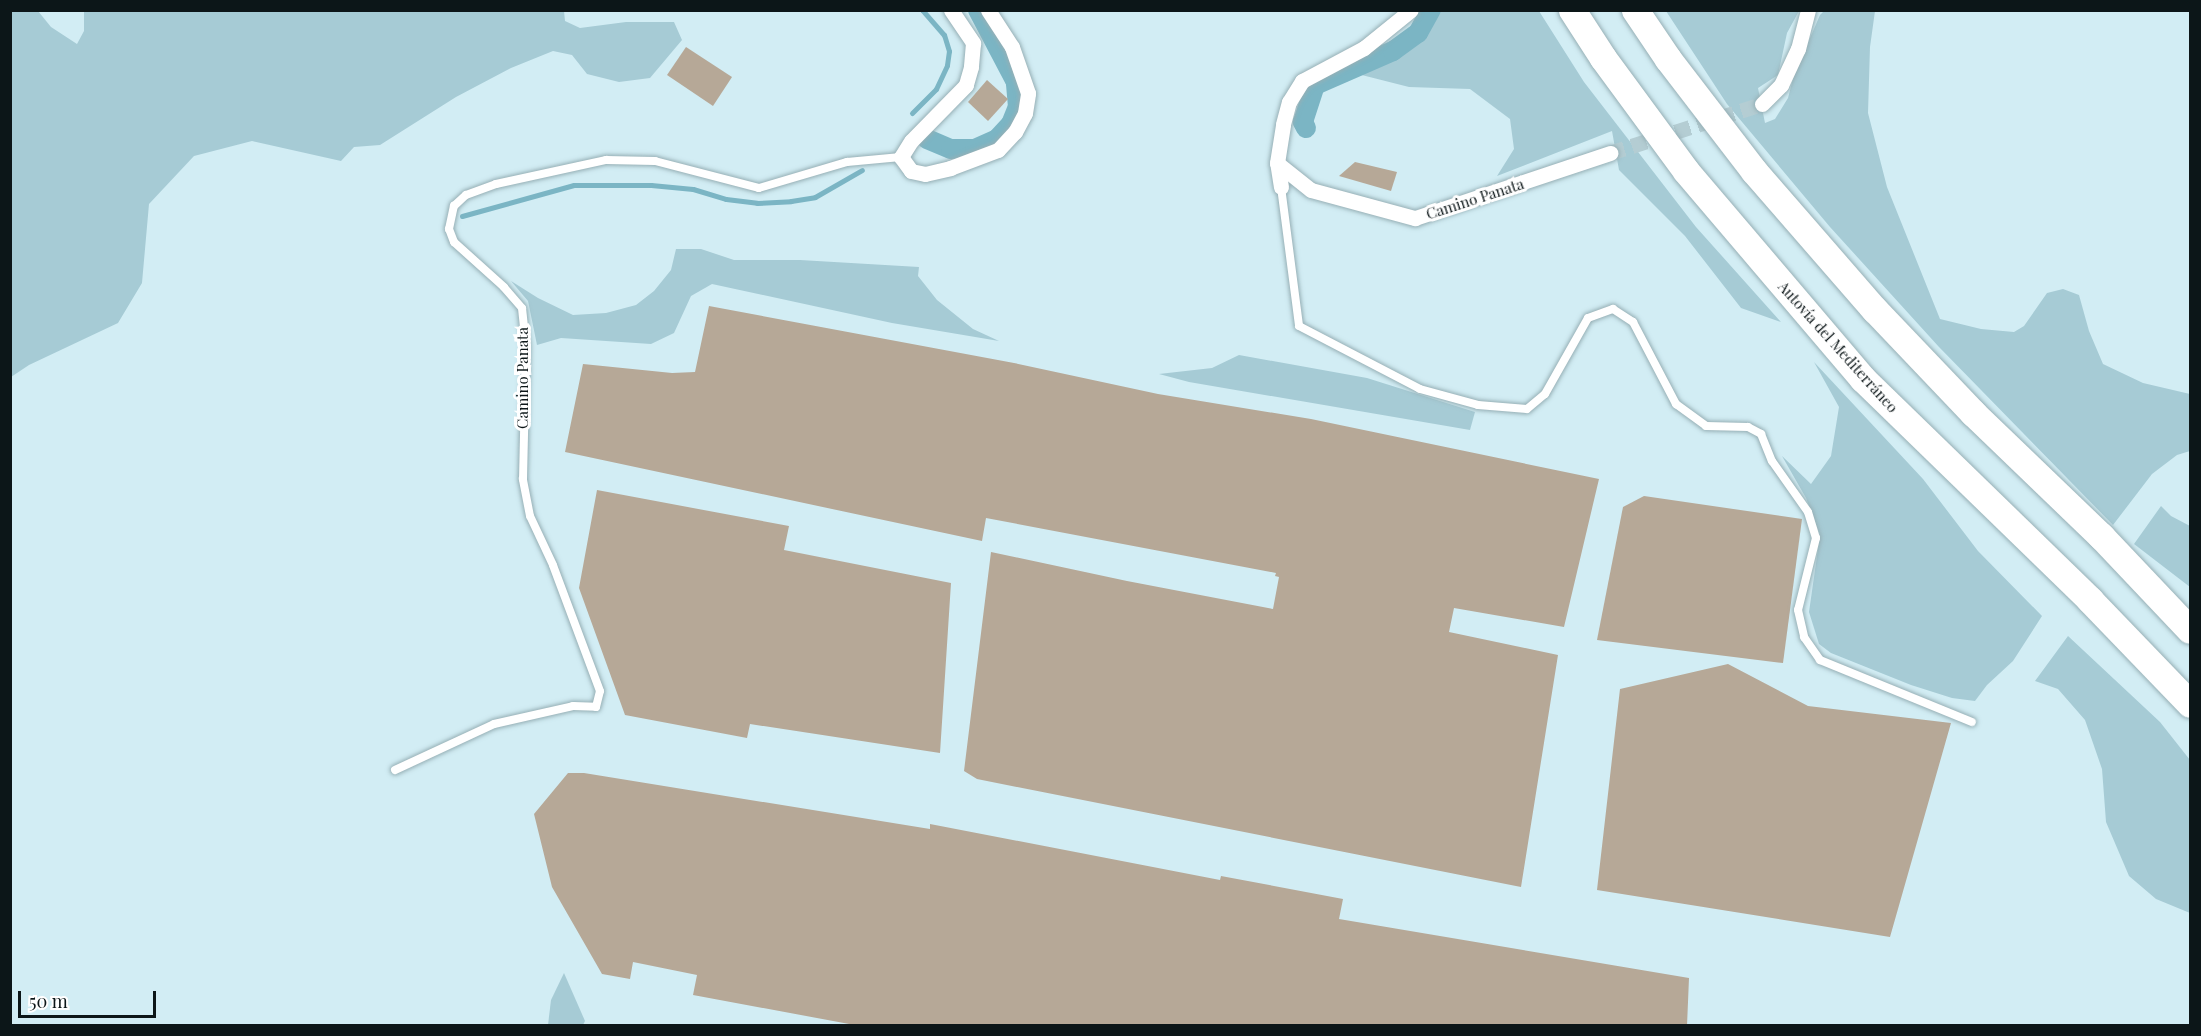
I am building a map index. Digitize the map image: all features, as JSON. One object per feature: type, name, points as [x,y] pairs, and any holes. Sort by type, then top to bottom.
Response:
[{"type":"highway","name":"Autovía del Mediterráneo","points":[[1572,10],[1602,58],[1686,171],[1863,379],[2090,600],[2190,704]]},
{"type":"highway","points":[[1635,10],[1668,59],[1754,171],[1875,310],[1973,413],[2101,536],[2190,630]]},
{"type":"street","points":[[951,10],[973,43],[971,67],[966,84],[911,141],[901,157],[911,171],[925,174],[950,168],[998,150],[1016,132],[1025,113],[1028,93],[1012,47],[988,10]]},
{"type":"street","points":[[1281,187],[1277,163],[1289,102],[1302,81],[1364,48],[1411,10]]},
{"type":"street","points":[[1762,104],[1781,85],[1798,49],[1808,10]]},
{"type":"street","name":"Camino Panata","points":[[1277,163],[1311,190],[1415,218],[1610,153]]},
{"type":"lane","name":"Camino Panata","points":[[395,770],[494,724],[573,706],[597,707],[600,691],[553,565],[530,516],[523,479],[526,346],[522,308],[504,287],[454,242],[450,229],[454,206],[466,195],[496,184],[606,160],[655,161],[759,188],[847,162],[901,157]]},
{"type":"lane","points":[[1281,187],[1299,326],[1420,389],[1478,405],[1527,409],[1545,394],[1588,318],[1613,309],[1633,322],[1676,404],[1706,426],[1748,427],[1761,434],[1772,461],[1808,512],[1816,538],[1798,610],[1804,637],[1821,660],[1972,722]]},
{"type":"shaded area","points":[[11,11],[38,11],[51,27],[77,44],[84,31],[84,11],[564,11],[565,21],[580,28],[626,22],[674,22],[682,40],[650,78],[619,82],[587,74],[572,55],[553,51],[511,68],[456,97],[380,145],[354,147],[341,161],[252,141],[194,156],[149,204],[142,283],[118,323],[29,365],[11,377]]},
{"type":"shaded area","points":[[1426,11],[1539,11],[1584,82],[1696,227],[1781,322],[1741,308],[1685,236],[1619,170],[1612,131],[1497,176],[1514,149],[1510,119],[1470,89],[1409,87],[1342,70],[1374,56],[1409,35]]},
{"type":"shaded area","points":[[1666,11],[1799,11],[1787,33],[1778,75],[1758,88],[1765,123],[1775,119],[1788,98],[1794,75],[1820,15],[1824,11],[1875,11],[1870,47],[1868,113],[1887,187],[1940,319],[1981,329],[2014,332],[2024,326],[2047,293],[2063,289],[2079,295],[2089,331],[2103,364],[2143,383],[2190,394],[2190,451],[2177,455],[2152,474],[2113,525],[1939,347],[1830,227],[1727,104]]},
{"type":"shaded area","points":[[676,249],[701,249],[734,260],[800,260],[919,267],[918,276],[937,300],[973,329],[999,341],[892,323],[712,284],[691,296],[674,333],[651,344],[561,338],[537,345],[528,301],[511,281],[538,298],[573,315],[606,313],[636,305],[654,291],[671,270]]},
{"type":"shaded area","points":[[1239,355],[1367,378],[1475,412],[1470,430],[1189,382],[1159,374],[1212,368]]},
{"type":"shaded area","points":[[1814,362],[1923,479],[1978,551],[2042,616],[2013,661],[1987,685],[1975,701],[1952,698],[1911,685],[1831,653],[1819,644],[1809,612],[1820,535],[1806,498],[1782,456],[1811,484],[1831,456],[1839,407]]},
{"type":"shaded area","points":[[2161,506],[2171,516],[2190,526],[2190,587],[2134,544]]},
{"type":"shaded area","points":[[2068,636],[2160,722],[2190,760],[2190,913],[2156,899],[2129,876],[2106,822],[2102,769],[2085,720],[2058,689],[2035,681]]},
{"type":"shaded area","points":[[564,973],[585,1021],[583,1025],[548,1025],[551,1000]]},
{"type":"building","points":[[686,47],[732,77],[713,106],[667,75]]},
{"type":"building","points":[[987,80],[1008,99],[988,121],[968,102]]},
{"type":"building","points":[[1355,162],[1397,172],[1391,191],[1339,176]]},
{"type":"building","points":[[709,306],[1014,363],[1158,394],[1311,419],[1599,479],[1564,627],[1454,608],[1449,632],[1558,655],[1521,887],[977,779],[964,771],[991,552],[1273,609],[1279,577],[1275,576],[1276,573],[986,518],[982,541],[565,452],[583,364],[672,373],[695,372]]},
{"type":"building","points":[[597,490],[789,526],[784,550],[951,583],[940,753],[750,724],[747,738],[625,715],[579,588]]},
{"type":"building","points":[[1644,496],[1802,519],[1783,663],[1597,640],[1623,507]]},
{"type":"building","points":[[1728,664],[1808,706],[1951,723],[1890,937],[1597,890],[1620,689]]},
{"type":"building","points":[[568,773],[584,773],[930,829],[930,824],[1220,880],[1221,876],[1343,899],[1339,919],[1689,978],[1687,1026],[860,1026],[693,995],[697,975],[633,962],[630,979],[602,974],[552,887],[534,814]]},
{"type":"waterway","points":[[912,113],[936,89],[947,65],[949,51],[944,35],[922,10]]},
{"type":"waterway","points":[[927,139],[951,149],[975,149],[997,139],[1011,124],[1018,107],[1016,82],[978,10]]},
{"type":"waterway","points":[[1306,128],[1303,122],[1315,85],[1393,51],[1418,33],[1431,10]]},
{"type":"waterway","points":[[462,216],[574,185],[651,185],[693,189],[726,199],[757,203],[791,201],[815,197],[862,170]]},
{"type":"tunnel","points":[[1610,153],[1762,104]]}]
